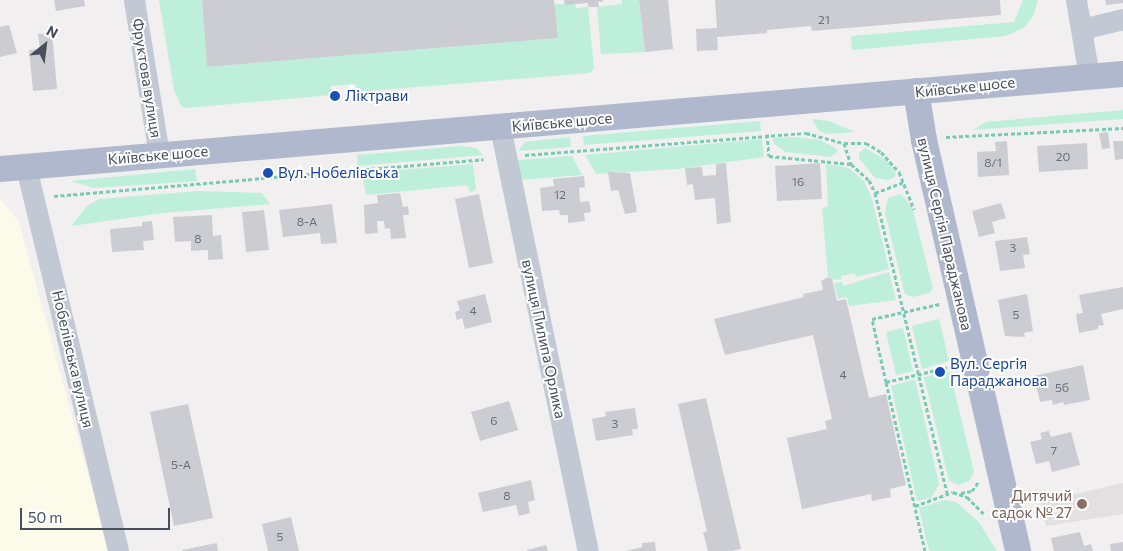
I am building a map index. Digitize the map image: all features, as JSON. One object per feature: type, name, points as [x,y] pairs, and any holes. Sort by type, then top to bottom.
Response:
[{"type":"main road","name":"Київське шосе","points":[[0,169],[1123,74]]},
{"type":"main road","name":"вулиця Сергія Параджанова","points":[[916,91],[926,150],[1018,551]]},
{"type":"street","name":"Фруктова вулиця","points":[[134,0],[159,155]]},
{"type":"street","points":[[1076,0],[1089,76]]},
{"type":"street","points":[[1082,29],[1123,19]]},
{"type":"street","name":"вулиця Пилипа Орлика","points":[[500,127],[588,551]]},
{"type":"street","name":"Нобелівська вулиця","points":[[26,167],[118,551]]},
{"type":"path","points":[[941,137],[1123,128]]},
{"type":"path","points":[[517,156],[768,134],[806,133],[844,143],[859,141],[872,146]]},
{"type":"path","points":[[768,134],[769,156],[851,164]]},
{"type":"path","points":[[844,143],[851,164],[869,180],[875,192],[947,492]]},
{"type":"path","points":[[33,198],[483,159]]},
{"type":"path","points":[[875,192],[904,182]]},
{"type":"path","points":[[925,551],[872,320],[938,304]]},
{"type":"path","points":[[886,382],[953,366]]},
{"type":"path","points":[[915,506],[932,501],[947,492],[960,494],[972,491],[980,478]]},
{"type":"path","points":[[960,494],[987,518]]},
{"type":"shaded area","points":[[0,198],[19,222],[109,551],[0,551]]},
{"type":"shaded area","name":"Дитячий садок № 27","points":[[1123,483],[1123,514],[1046,526],[1040,502]]},
{"type":"green space","points":[[159,0],[202,0],[207,67],[557,38],[554,4],[575,4],[576,8],[588,7],[594,68],[590,73],[356,92],[356,84],[331,86],[332,95],[186,108],[181,106],[174,90]]},
{"type":"green space","points":[[622,0],[639,0],[645,52],[601,54],[597,7],[622,4]]},
{"type":"green space","points":[[1023,0],[1038,0],[1033,16],[1025,27],[1006,36],[852,50],[851,36],[1014,22]]},
{"type":"green space","points":[[1123,110],[1123,119],[973,130],[986,122]]},
{"type":"green space","points":[[812,119],[829,121],[855,132],[828,134],[819,131]]},
{"type":"green space","points":[[760,121],[761,131],[584,145],[583,136]]},
{"type":"green space","points":[[570,137],[571,147],[518,151],[525,142]]},
{"type":"green space","points":[[795,137],[820,140],[837,149],[837,152],[831,157],[786,152],[773,143],[773,138]]},
{"type":"green space","points":[[762,139],[764,157],[677,169],[596,174],[585,155]]},
{"type":"green space","points":[[461,146],[476,148],[483,155],[358,166],[357,155]]},
{"type":"green space","points":[[865,148],[889,162],[896,174],[894,177],[888,180],[875,178],[859,158],[859,153]]},
{"type":"green space","points":[[572,156],[582,175],[520,180],[517,160]]},
{"type":"green space","points":[[473,164],[476,189],[471,193],[467,185],[366,195],[362,173]]},
{"type":"green space","points":[[826,164],[849,168],[864,181],[872,199],[889,269],[856,277],[855,273],[833,280],[828,276],[822,208],[828,207]]},
{"type":"green space","points":[[195,169],[197,181],[94,188],[71,181]]},
{"type":"green space","points":[[198,191],[262,193],[270,204],[163,213],[71,226],[87,206],[99,199]]},
{"type":"green space","points":[[901,194],[912,207],[933,288],[929,293],[912,297],[905,294],[885,213],[888,198]]},
{"type":"green space","points":[[889,272],[896,300],[849,306],[847,297],[838,299],[834,283],[842,282],[843,286]]},
{"type":"green space","points":[[939,319],[949,361],[922,369],[912,326]]},
{"type":"green space","points":[[903,328],[913,371],[896,375],[886,332]]},
{"type":"green space","points":[[950,372],[974,472],[970,480],[959,485],[949,481],[924,377]]},
{"type":"green space","points":[[915,379],[939,484],[931,498],[917,501],[891,386]]},
{"type":"green space","points":[[945,500],[956,502],[978,521],[997,551],[929,551],[919,508]]},
{"type":"building","points":[[54,0],[84,0],[85,6],[56,11]]},
{"type":"building","points":[[202,0],[554,0],[558,38],[207,67]]},
{"type":"building","points":[[564,0],[603,0],[603,2],[598,2],[599,7],[588,7],[588,3],[565,5]]},
{"type":"building","points":[[639,0],[668,0],[673,49],[645,52]]},
{"type":"building","points":[[715,0],[1000,0],[1001,15],[812,31],[811,26],[767,30],[767,33],[717,37],[718,50],[697,51],[696,29],[717,28]]},
{"type":"building","points":[[1105,0],[1123,0],[1123,3],[1106,5]]},
{"type":"building","points":[[9,25],[17,53],[0,57],[0,27]]},
{"type":"building","points":[[52,33],[57,89],[33,91],[29,50],[40,49],[38,34]]},
{"type":"building","points":[[1108,132],[1110,148],[1102,149],[1099,133]]},
{"type":"building","points":[[1007,141],[1009,175],[978,177],[977,152],[996,151],[995,142]]},
{"type":"building","points":[[1113,141],[1123,141],[1123,159],[1115,160]]},
{"type":"building","points":[[1087,143],[1088,169],[1039,172],[1037,146]]},
{"type":"building","points":[[726,163],[731,222],[717,224],[715,198],[695,200],[693,184],[687,185],[685,168],[702,167],[703,176],[716,175],[716,164]]},
{"type":"building","points":[[820,163],[822,199],[777,201],[775,166]]},
{"type":"building","points":[[608,172],[630,173],[637,212],[625,214],[618,190],[611,191]]},
{"type":"building","points":[[584,176],[585,187],[579,188],[580,202],[589,201],[591,212],[584,213],[585,221],[568,223],[568,215],[560,215],[559,210],[542,211],[540,188],[554,186],[553,179]]},
{"type":"building","points":[[400,193],[403,207],[408,206],[409,215],[403,215],[406,238],[391,239],[390,228],[385,229],[384,221],[377,221],[378,233],[365,234],[364,205],[378,203],[377,195]]},
{"type":"building","points":[[479,194],[493,263],[469,268],[455,199]]},
{"type":"building","points":[[1001,203],[1006,218],[992,222],[995,233],[979,237],[972,211]]},
{"type":"building","points":[[332,204],[337,243],[321,244],[320,233],[283,237],[279,210]]},
{"type":"building","points":[[264,210],[269,250],[246,252],[242,212]]},
{"type":"building","points":[[212,215],[213,236],[221,235],[223,259],[208,260],[208,250],[191,251],[191,241],[175,242],[173,217]]},
{"type":"building","points":[[152,221],[154,240],[143,241],[144,250],[112,252],[110,229],[142,226],[142,222]]},
{"type":"building","points":[[1027,237],[1030,254],[1023,255],[1025,268],[1000,271],[995,241]]},
{"type":"building","points":[[828,277],[832,279],[837,301],[846,299],[869,398],[886,394],[906,485],[890,489],[891,497],[872,501],[871,494],[802,509],[787,438],[827,429],[825,421],[832,419],[813,335],[725,355],[714,319],[804,297],[803,294],[823,290],[821,281]]},
{"type":"building","points":[[1123,287],[1123,309],[1101,314],[1104,325],[1098,326],[1098,329],[1079,333],[1076,314],[1083,313],[1079,295]]},
{"type":"building","points":[[485,294],[492,322],[465,329],[462,318],[457,320],[455,312],[460,310],[457,301]]},
{"type":"building","points":[[1027,294],[1033,331],[1024,333],[1025,337],[1005,336],[998,300]]},
{"type":"building","points":[[1083,365],[1090,400],[1064,405],[1063,402],[1053,405],[1052,400],[1040,402],[1034,376]]},
{"type":"building","points":[[706,398],[741,549],[731,551],[708,551],[703,532],[707,532],[678,404]]},
{"type":"building","points":[[509,401],[518,430],[480,441],[471,412]]},
{"type":"building","points":[[188,404],[213,518],[174,526],[150,412]]},
{"type":"building","points":[[635,408],[638,429],[632,429],[633,435],[596,441],[592,419],[606,416],[605,412]]},
{"type":"building","points":[[1049,431],[1051,437],[1071,432],[1080,465],[1052,472],[1049,461],[1036,464],[1030,442],[1042,439],[1040,433]]},
{"type":"building","points":[[531,480],[535,500],[528,502],[530,513],[519,516],[516,505],[483,512],[478,493]]},
{"type":"building","points":[[291,517],[299,551],[268,551],[262,524]]},
{"type":"building","points":[[1080,532],[1084,546],[1091,544],[1093,551],[1054,551],[1051,538]]},
{"type":"building","points":[[655,542],[656,551],[626,551],[642,547],[642,543]]},
{"type":"building","points":[[1123,542],[1123,551],[1111,551],[1110,544]]},
{"type":"building","points":[[217,543],[218,551],[182,551],[182,550]]},
{"type":"building","points":[[546,545],[548,551],[527,551],[527,550]]},
{"type":"place","name":"Ліктрави","points":[[335,96]]},
{"type":"place","name":"Вул. Нобелівська","points":[[268,173]]},
{"type":"place","name":"Вул. Сергія Параджанова","points":[[940,372]]},
{"type":"place","name":"Дитячий садок № 27","points":[[1082,504]]}]
